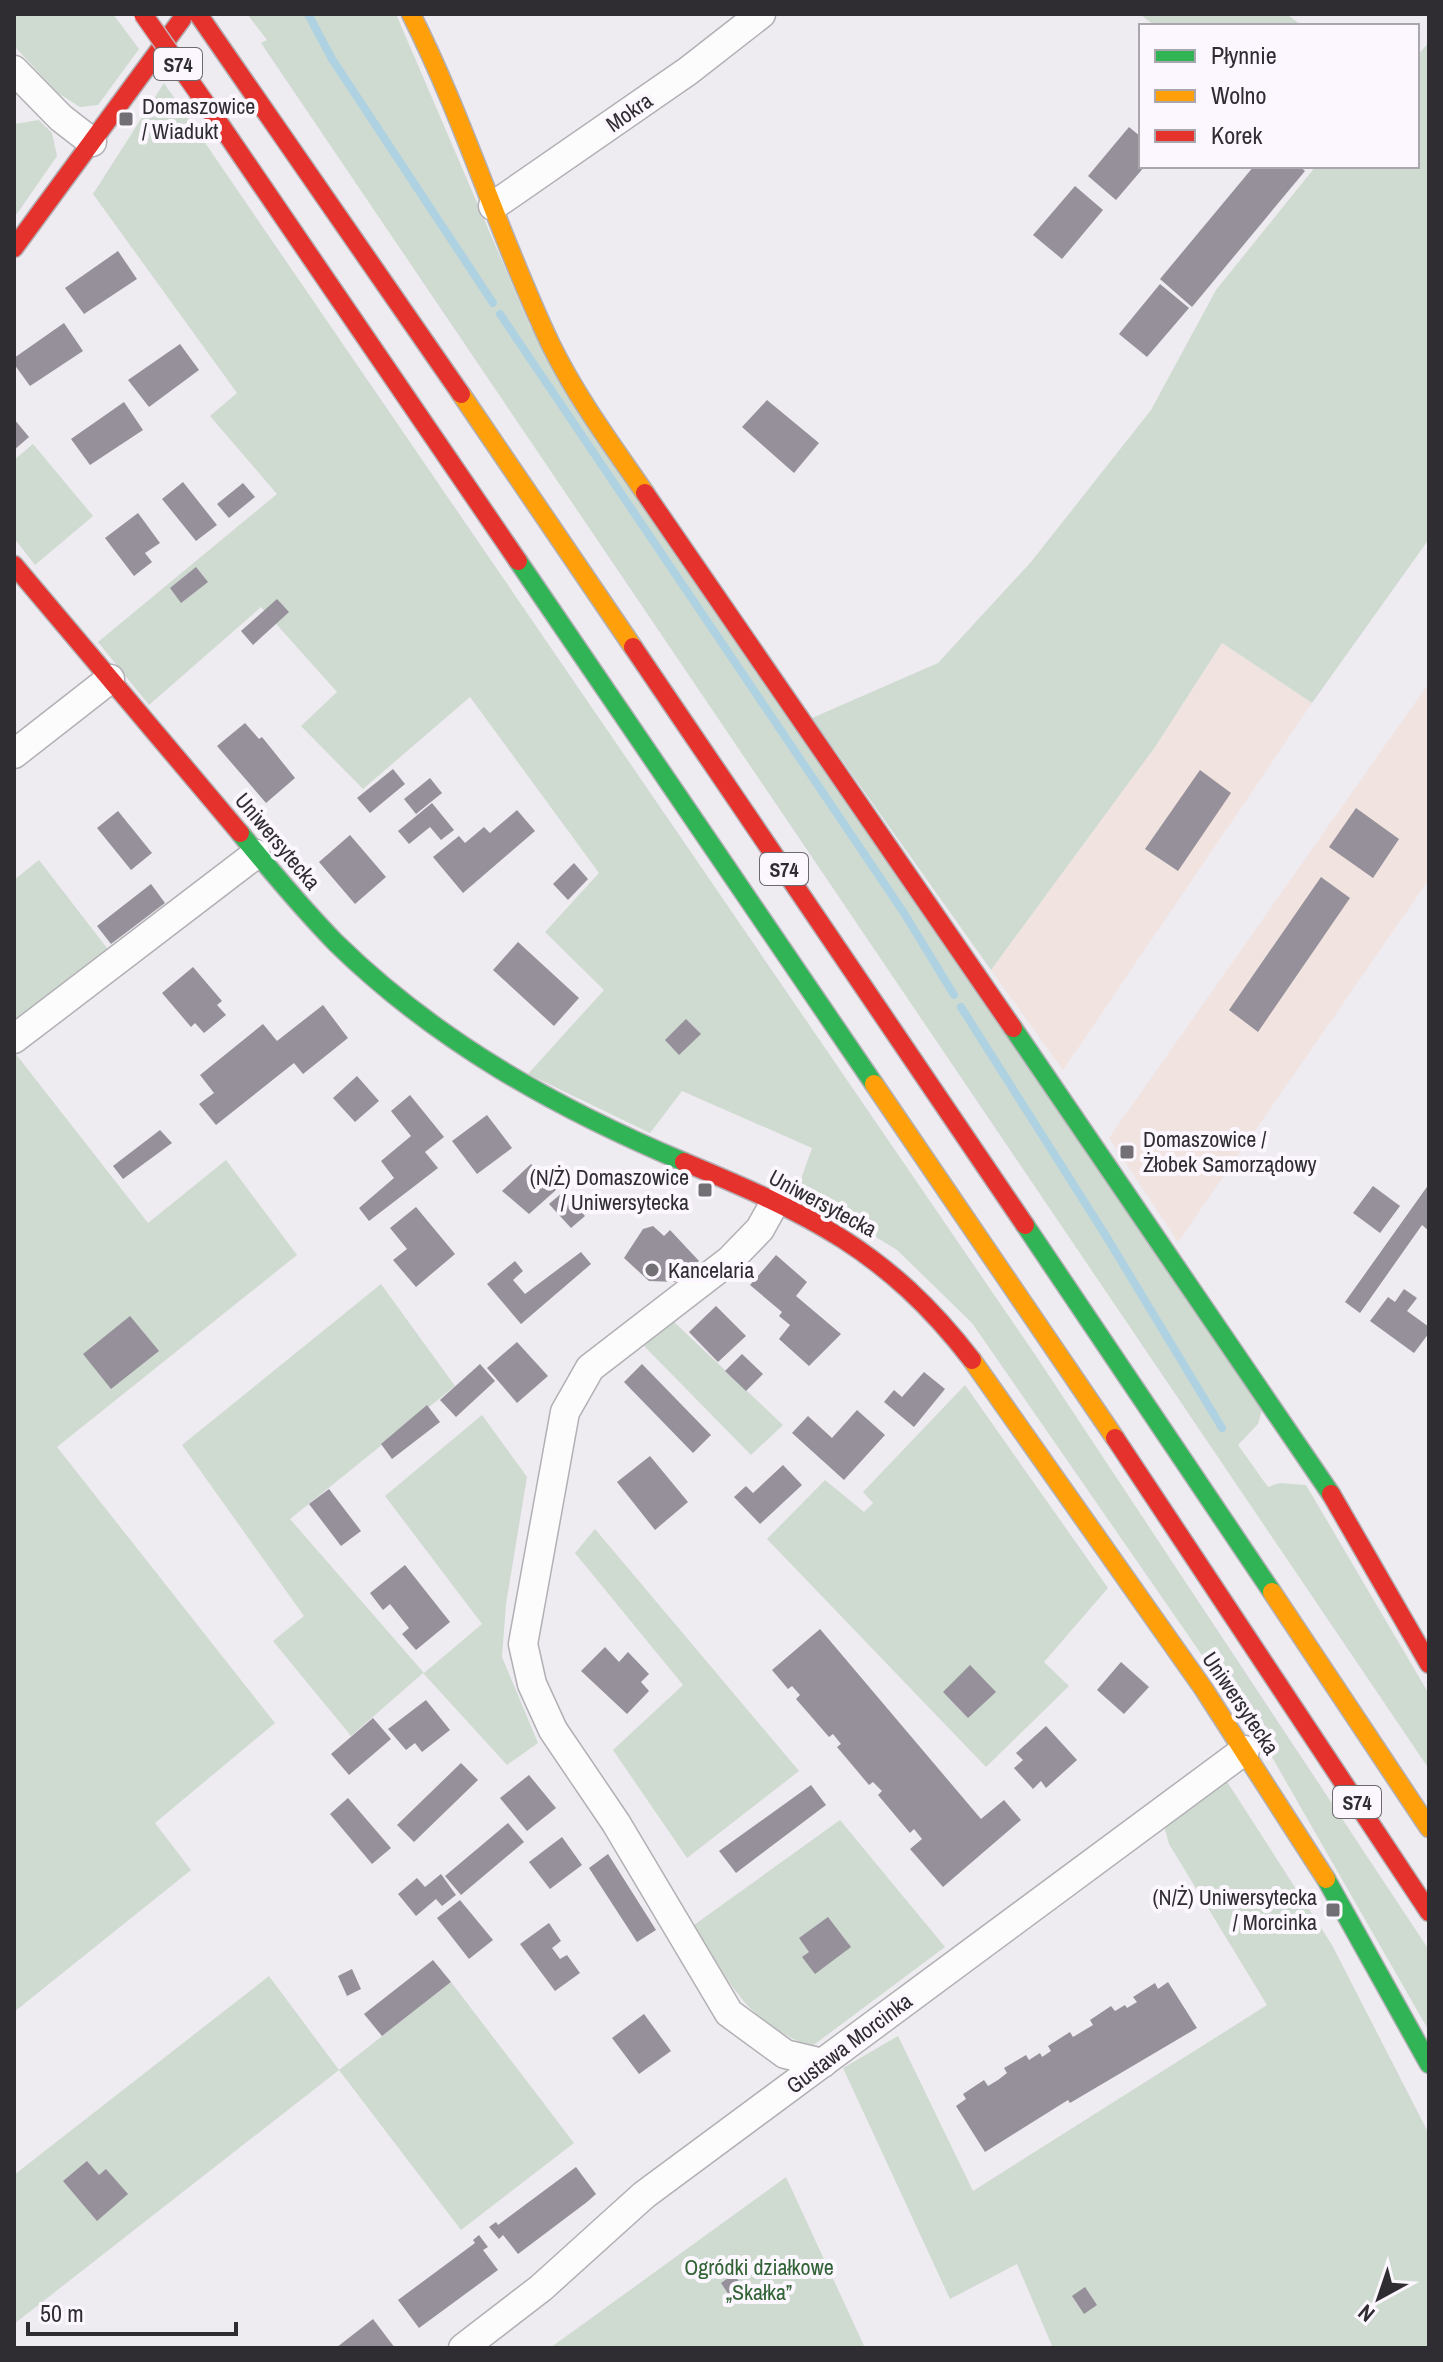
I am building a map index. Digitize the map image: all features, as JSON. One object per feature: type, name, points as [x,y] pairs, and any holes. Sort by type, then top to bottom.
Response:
[{"type":"main road","name":"S74","points":[[143,14],[1284,1692],[1429,1912]]},
{"type":"main road","points":[[14,248],[186,14]]},
{"type":"main road","name":"S74","points":[[198,14],[1128,1377],[1429,1828]]},
{"type":"main road","points":[[411,14],[441,73],[549,342],[607,441],[1270,1401],[1351,1525],[1428,1659]]},
{"type":"main road","name":"Uniwersytecka","points":[[14,565],[256,854],[347,956],[450,1041],[564,1108],[775,1202],[843,1238],[880,1262],[940,1323],[1136,1591],[1245,1750],[1326,1878],[1429,2064]]},
{"type":"street","name":"Mokra","points":[[493,206],[688,71],[761,14]]},
{"type":"street","points":[[14,70],[61,118],[92,142]]},
{"type":"street","points":[[14,754],[110,679]]},
{"type":"street","points":[[14,1039],[256,854]]},
{"type":"street","points":[[775,1202],[760,1229],[730,1260],[590,1368],[565,1412],[523,1644],[532,1684],[553,1730],[616,1823],[729,2013],[785,2054],[823,2063]]},
{"type":"street","name":"Gustawa Morcinka","points":[[463,2348],[541,2288],[644,2195],[1245,1750]]},
{"type":"shaded area","points":[[1222,643],[1312,703],[1063,1070],[991,970],[1155,747]]},
{"type":"shaded area","points":[[1429,683],[1429,879],[1178,1242],[1109,1138]]},
{"type":"green space","points":[[14,14],[113,14],[139,49],[98,105],[80,107],[58,93],[14,46]]},
{"type":"green space","points":[[247,14],[396,14],[530,326],[1262,1410],[1258,1424],[1238,1445],[1268,1487],[1280,1483],[1306,1485],[1429,1694],[1429,1769],[261,43],[267,40]]},
{"type":"green space","points":[[1140,14],[1286,14],[1300,24],[1152,24]]},
{"type":"green space","points":[[1429,42],[1429,539],[1312,703],[1222,643],[1155,747],[991,970],[812,718],[938,663],[1031,562],[1151,410],[1216,290],[1314,168],[1419,168],[1419,54]]},
{"type":"green space","points":[[164,83],[1034,1353],[1429,1950],[1429,2031],[1269,1752],[972,1323],[897,1250],[848,1220],[795,1196],[812,1148],[682,1091],[650,1133],[528,1074],[604,990],[545,932],[599,873],[470,697],[363,789],[301,726],[337,692],[261,607],[149,705],[98,642],[277,494],[210,416],[237,393],[93,194]]},
{"type":"green space","points":[[39,120],[52,133],[57,156],[14,218],[14,124]]},
{"type":"green space","points":[[33,444],[93,516],[35,565],[14,538],[14,460]]},
{"type":"green space","points":[[39,860],[110,952],[14,1026],[14,880]]},
{"type":"green space","points":[[15,1053],[148,1223],[226,1160],[297,1255],[57,1447],[275,1723],[155,1823],[191,1870],[14,2012]]},
{"type":"green space","points":[[381,1284],[455,1386],[290,1519],[424,1673],[482,1624],[385,1496],[482,1415],[527,1477],[506,1604],[502,1657],[538,1743],[507,1765],[423,1673],[351,1736],[273,1641],[304,1616],[182,1445]]},
{"type":"green space","points":[[673,1321],[783,1425],[751,1455],[644,1346]]},
{"type":"green space","points":[[965,1385],[1108,1588],[1044,1662],[1069,1686],[986,1767],[767,1539],[825,1480],[864,1512],[873,1503],[863,1492]]},
{"type":"green space","points":[[595,1529],[799,1771],[687,1858],[613,1750],[683,1685],[575,1553]]},
{"type":"green space","points":[[1226,1780],[1332,1945],[1429,2134],[1429,2348],[1053,2348],[1017,2264],[950,2299],[843,2068],[898,2036],[973,2191],[1267,2005],[1169,1844],[1164,1826]]},
{"type":"green space","points":[[840,1820],[945,1947],[811,2047],[769,2024],[740,1997],[694,1925]]},
{"type":"green space","points":[[269,1976],[339,2070],[14,2324],[14,2175]]},
{"type":"green space","points":[[451,1982],[574,2143],[461,2230],[339,2070]]},
{"type":"green space","name":"Ogródki działkowe „Skałka”","points":[[786,2177],[865,2348],[550,2348]]},
{"type":"building","points":[[1129,127],[1139,135],[1139,168],[1143,168],[1116,200],[1088,176]]},
{"type":"building","points":[[1252,168],[1301,168],[1305,171],[1192,307],[1160,279]]},
{"type":"building","points":[[1075,186],[1103,210],[1062,259],[1033,235]]},
{"type":"building","points":[[118,251],[137,279],[84,314],[65,288]]},
{"type":"building","points":[[1160,284],[1189,308],[1147,357],[1119,334]]},
{"type":"building","points":[[64,323],[83,351],[30,386],[14,364],[14,358]]},
{"type":"building","points":[[180,344],[199,370],[149,407],[128,380]]},
{"type":"building","points":[[767,400],[819,443],[794,473],[742,427]]},
{"type":"building","points":[[124,402],[143,430],[90,465],[71,439]]},
{"type":"building","points":[[14,419],[29,437],[14,450]]},
{"type":"building","points":[[183,482],[217,525],[196,541],[162,499]]},
{"type":"building","points":[[243,483],[255,497],[229,518],[217,504]]},
{"type":"building","points":[[138,513],[160,543],[145,553],[152,562],[134,576],[105,538]]},
{"type":"building","points":[[196,567],[208,582],[181,603],[170,588]]},
{"type":"building","points":[[277,599],[289,612],[253,645],[241,631]]},
{"type":"building","points":[[245,723],[259,739],[262,737],[295,778],[266,803],[217,746]]},
{"type":"building","points":[[393,769],[405,784],[370,813],[357,798]]},
{"type":"building","points":[[1200,770],[1231,793],[1178,871],[1145,849]]},
{"type":"building","points":[[430,778],[442,793],[416,814],[404,799]]},
{"type":"building","points":[[432,803],[454,830],[441,840],[430,827],[409,844],[398,831]]},
{"type":"building","points":[[1356,808],[1399,839],[1373,878],[1329,847]]},
{"type":"building","points":[[517,810],[535,831],[463,893],[433,857],[459,836],[465,843],[484,827],[490,833]]},
{"type":"building","points":[[118,811],[152,853],[131,870],[97,828]]},
{"type":"building","points":[[350,835],[386,877],[355,904],[319,862]]},
{"type":"building","points":[[574,863],[588,879],[568,900],[553,884]]},
{"type":"building","points":[[1321,877],[1350,898],[1258,1032],[1229,1010]]},
{"type":"building","points":[[151,884],[165,903],[111,944],[97,926]]},
{"type":"building","points":[[518,942],[579,998],[554,1026],[493,970]]},
{"type":"building","points":[[193,967],[222,1001],[217,1005],[226,1015],[204,1033],[195,1023],[191,1027],[162,993]]},
{"type":"building","points":[[323,1005],[348,1038],[303,1074],[294,1063],[216,1125],[199,1104],[214,1093],[200,1075],[263,1024],[277,1041]]},
{"type":"building","points":[[686,1019],[701,1034],[679,1055],[665,1040]]},
{"type":"building","points":[[357,1076],[379,1101],[355,1122],[333,1098]]},
{"type":"building","points":[[410,1095],[444,1137],[425,1152],[438,1168],[369,1221],[359,1208],[394,1178],[381,1161],[411,1136],[391,1111]]},
{"type":"building","points":[[487,1115],[512,1148],[477,1174],[452,1141]]},
{"type":"building","points":[[160,1130],[172,1143],[123,1179],[113,1166]]},
{"type":"building","points":[[531,1164],[556,1190],[529,1214],[502,1191]]},
{"type":"building","points":[[1429,1184],[1429,1231],[1422,1225],[1360,1313],[1345,1302]]},
{"type":"building","points":[[1373,1186],[1400,1206],[1380,1233],[1353,1213]]},
{"type":"building","points":[[563,1192],[585,1216],[571,1228],[549,1204]]},
{"type":"building","points":[[416,1207],[455,1254],[416,1287],[393,1260],[407,1249],[390,1228]]},
{"type":"building","points":[[653,1226],[664,1236],[670,1230],[699,1261],[678,1282],[649,1281],[624,1258],[643,1229]]},
{"type":"building","points":[[581,1252],[591,1264],[521,1324],[487,1284],[515,1261],[523,1271],[513,1280],[525,1294]]},
{"type":"building","points":[[776,1255],[807,1282],[796,1296],[841,1334],[809,1366],[779,1339],[790,1325],[779,1316],[782,1312],[750,1285]]},
{"type":"building","points":[[1404,1289],[1417,1298],[1407,1311],[1429,1327],[1429,1333],[1414,1353],[1370,1321],[1388,1297],[1395,1302]]},
{"type":"building","points":[[716,1306],[746,1336],[718,1362],[689,1332]]},
{"type":"building","points":[[130,1316],[159,1351],[111,1389],[83,1354]]},
{"type":"building","points":[[517,1342],[548,1376],[517,1403],[487,1368]]},
{"type":"building","points":[[742,1354],[763,1374],[746,1391],[725,1371]]},
{"type":"building","points":[[480,1364],[495,1381],[456,1417],[440,1400]]},
{"type":"building","points":[[642,1364],[711,1435],[693,1453],[624,1382]]},
{"type":"building","points":[[924,1372],[945,1389],[914,1427],[884,1402],[894,1390],[902,1397]]},
{"type":"building","points":[[427,1405],[440,1422],[392,1459],[381,1444]]},
{"type":"building","points":[[857,1410],[885,1435],[844,1480],[792,1433],[808,1416],[832,1438]]},
{"type":"building","points":[[650,1456],[688,1502],[655,1530],[617,1482]]},
{"type":"building","points":[[783,1465],[802,1485],[760,1524],[734,1497],[746,1486],[753,1493]]},
{"type":"building","points":[[329,1489],[361,1531],[341,1546],[309,1504]]},
{"type":"building","points":[[405,1565],[450,1622],[416,1650],[402,1634],[409,1628],[390,1604],[383,1610],[370,1593]]},
{"type":"building","points":[[820,1629],[981,1819],[1004,1800],[1021,1820],[943,1887],[910,1849],[922,1839],[914,1829],[910,1833],[878,1795],[882,1791],[873,1782],[869,1785],[837,1747],[841,1744],[833,1734],[829,1737],[796,1699],[800,1695],[792,1686],[788,1689],[772,1670]]},
{"type":"building","points":[[605,1647],[619,1662],[628,1652],[649,1674],[641,1682],[649,1691],[627,1714],[581,1671]]},
{"type":"building","points":[[1121,1662],[1149,1687],[1124,1714],[1097,1690]]},
{"type":"building","points":[[970,1665],[996,1692],[968,1718],[943,1692]]},
{"type":"building","points":[[426,1700],[450,1730],[422,1752],[415,1743],[406,1750],[388,1729]]},
{"type":"building","points":[[373,1718],[391,1739],[349,1775],[331,1754]]},
{"type":"building","points":[[1046,1726],[1077,1760],[1046,1788],[1041,1781],[1033,1789],[1014,1768],[1023,1760],[1016,1753]]},
{"type":"building","points":[[461,1763],[478,1780],[414,1842],[397,1825]]},
{"type":"building","points":[[529,1775],[556,1808],[527,1831],[500,1798]]},
{"type":"building","points":[[811,1785],[826,1805],[736,1873],[719,1851]]},
{"type":"building","points":[[348,1798],[391,1848],[372,1864],[330,1814]]},
{"type":"building","points":[[508,1823],[524,1842],[461,1895],[445,1876]]},
{"type":"building","points":[[562,1837],[582,1865],[550,1889],[529,1862]]},
{"type":"building","points":[[608,1854],[656,1930],[637,1942],[589,1868]]},
{"type":"building","points":[[441,1874],[456,1895],[442,1906],[436,1899],[416,1916],[398,1894],[417,1878],[425,1887]]},
{"type":"building","points":[[460,1900],[493,1940],[469,1959],[437,1918]]},
{"type":"building","points":[[828,1917],[851,1947],[815,1974],[802,1957],[809,1952],[799,1938]]},
{"type":"building","points":[[549,1923],[561,1941],[552,1948],[560,1959],[567,1955],[580,1973],[555,1991],[520,1944]]},
{"type":"building","points":[[433,1960],[451,1982],[382,2036],[364,2014]]},
{"type":"building","points":[[352,1969],[361,1989],[347,1996],[338,1976]]},
{"type":"building","points":[[1168,1982],[1197,2028],[1070,2103],[1068,2100],[985,2152],[956,2106],[966,2099],[963,2094],[984,2080],[988,2086],[998,2080],[1007,2073],[1004,2068],[1026,2055],[1029,2060],[1040,2053],[1042,2057],[1051,2051],[1048,2046],[1070,2032],[1073,2037],[1093,2025],[1090,2020],[1111,2006],[1115,2011],[1125,2005],[1127,2008],[1137,2002],[1133,1997],[1155,1983],[1158,1989]]},
{"type":"building","points":[[644,2014],[671,2051],[639,2074],[612,2038]]},
{"type":"building","points":[[87,2161],[99,2175],[106,2169],[128,2194],[97,2221],[63,2181]]},
{"type":"building","points":[[576,2167],[596,2194],[518,2254],[503,2235],[499,2239],[489,2227],[496,2222],[498,2225]]},
{"type":"building","points":[[479,2235],[488,2247],[483,2250],[498,2270],[419,2328],[398,2300],[475,2243],[473,2240]]},
{"type":"building","points":[[734,2274],[746,2292],[733,2301],[721,2283]]},
{"type":"building","points":[[1085,2287],[1097,2305],[1084,2314],[1072,2296]]},
{"type":"building","points":[[373,2319],[395,2348],[336,2348],[341,2344]]},
{"type":"waterway","points":[[308,14],[332,59],[493,303]]},
{"type":"waterway","points":[[500,314],[904,913],[954,995]]},
{"type":"waterway","points":[[961,1007],[1106,1236],[1222,1428]]},
{"type":"traffic: fast","points":[[518,561],[874,1084]]},
{"type":"traffic: fast","points":[[240,833],[336,943],[415,1011],[456,1041],[544,1095],[684,1162]]},
{"type":"traffic: fast","points":[[1013,1028],[1331,1494]]},
{"type":"traffic: fast","points":[[1025,1225],[1272,1592]]},
{"type":"traffic: fast","points":[[1326,1879],[1429,2064]]},
{"type":"traffic: slow","points":[[411,14],[551,345],[583,402],[645,493]]},
{"type":"traffic: slow","points":[[461,394],[633,647]]},
{"type":"traffic: slow","points":[[874,1084],[1115,1438]]},
{"type":"traffic: slow","points":[[972,1360],[1203,1688],[1326,1879]]},
{"type":"traffic: slow","points":[[1272,1592],[1429,1828]]},
{"type":"traffic: jam","points":[[143,14],[213,114]]},
{"type":"traffic: jam","points":[[198,14],[461,394]]},
{"type":"traffic: jam","points":[[14,248],[182,19]]},
{"type":"traffic: jam","points":[[213,114],[518,561]]},
{"type":"traffic: jam","points":[[645,493],[1013,1028]]},
{"type":"traffic: jam","points":[[14,565],[240,833]]},
{"type":"traffic: jam","points":[[633,647],[1025,1225]]},
{"type":"traffic: jam","points":[[684,1162],[770,1199],[843,1239],[909,1290],[972,1360]]},
{"type":"traffic: jam","points":[[1115,1438],[1429,1912]]},
{"type":"traffic: jam","points":[[1331,1494],[1429,1664]]},
{"type":"place","name":"Domaszowice / Wiadukt","points":[[126,119]]},
{"type":"place","name":"Domaszowice / Żłobek Samorządowy","points":[[1127,1152]]},
{"type":"place","name":"(N/Ż) Domaszowice / Uniwersytecka","points":[[705,1190]]},
{"type":"place","name":"Kancelaria","points":[[652,1270]]},
{"type":"place","name":"(N/Ż) Uniwersytecka / Morcinka","points":[[1333,1910]]}]
